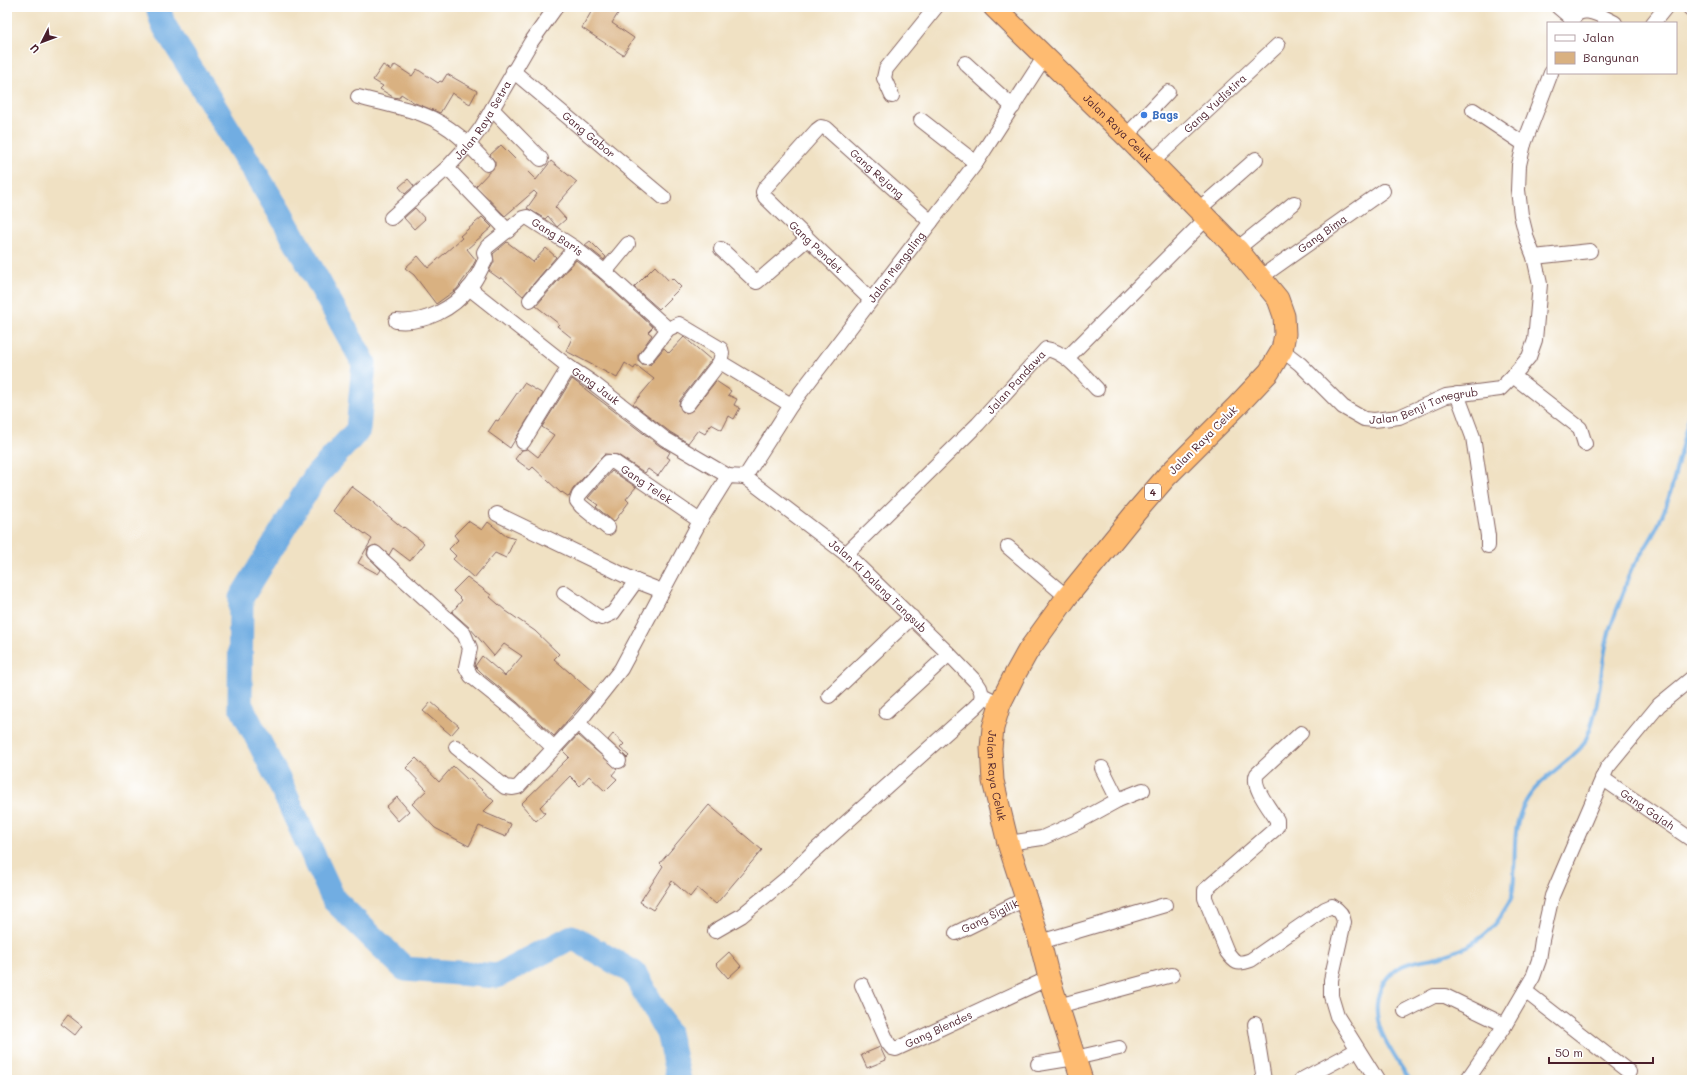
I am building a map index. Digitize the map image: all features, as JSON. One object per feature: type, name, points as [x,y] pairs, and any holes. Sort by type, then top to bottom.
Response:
[{"type":"highway","name":"Jalan Raya Celuk","points":[[999,9],[1046,56],[1130,132],[1152,162],[1237,249],[1261,277],[1278,299],[1284,316],[1285,334],[1282,350],[1268,372],[1236,407],[1167,476],[1067,596],[1028,651],[991,699],[993,728],[991,748],[993,781],[1008,843],[1082,1080]]},
{"type":"street","name":"Jalan Raya Setra","points":[[391,218],[447,168],[469,144],[492,109],[531,42],[556,7]]},
{"type":"street","points":[[892,96],[884,78],[886,69],[936,7]]},
{"type":"street","points":[[1558,7],[1571,21],[1580,12],[1585,10],[1613,22]]},
{"type":"street","points":[[1654,22],[1666,7]]},
{"type":"street","points":[[1689,7],[1692,10]]},
{"type":"street","name":"Gang Yudistira","points":[[1152,162],[1278,45]]},
{"type":"street","name":"Jalan Mengaling","points":[[745,477],[791,405],[976,163],[1046,56]]},
{"type":"street","points":[[965,63],[1013,106]]},
{"type":"street","name":"Gang Gabor","points":[[513,72],[664,198]]},
{"type":"street","name":"Jalan Benji Tanegrub","points":[[1282,350],[1300,364],[1343,407],[1364,419],[1374,420],[1399,417],[1446,396],[1500,389],[1513,376],[1529,357],[1535,340],[1540,284],[1534,257],[1527,239],[1521,215],[1518,190],[1519,165],[1524,144],[1551,74]]},
{"type":"street","points":[[1130,132],[1168,92]]},
{"type":"street","points":[[358,97],[425,115],[442,124],[469,144],[487,164]]},
{"type":"street","points":[[492,109],[541,159]]},
{"type":"street","points":[[1473,110],[1524,144]]},
{"type":"street","points":[[921,120],[976,163]]},
{"type":"street","name":"Gang Pendet","points":[[821,127],[763,192],[765,197],[871,300]]},
{"type":"street","name":"Gang Rejang","points":[[821,127],[826,128],[931,222]]},
{"type":"street","points":[[1097,390],[1067,358],[1256,159]]},
{"type":"street","points":[[447,168],[508,230]]},
{"type":"street","name":"Gang Bima","points":[[1261,277],[1382,191]]},
{"type":"street","points":[[1237,249],[1294,203]]},
{"type":"street","name":"Gang Baris","points":[[396,321],[419,321],[438,314],[469,288],[486,259],[484,252],[487,247],[523,218],[527,217],[575,248],[605,272],[668,329]]},
{"type":"street","points":[[721,248],[754,281],[757,282],[807,239]]},
{"type":"street","points":[[605,272],[628,244]]},
{"type":"street","points":[[530,300],[575,248]]},
{"type":"street","points":[[1534,257],[1590,251]]},
{"type":"street","name":"Gang Jauk","points":[[469,288],[569,367],[593,383],[665,439],[728,476]]},
{"type":"street","points":[[646,357],[668,329],[675,325],[682,325],[719,347],[722,353],[720,362],[687,404]]},
{"type":"street","name":"Jalan Pandawa","points":[[846,554],[978,424],[1046,348],[1054,350],[1067,358]]},
{"type":"street","points":[[720,362],[791,405]]},
{"type":"street","points":[[523,442],[569,367]]},
{"type":"street","points":[[1513,376],[1580,428],[1585,444]]},
{"type":"street","points":[[1457,394],[1473,438],[1488,536],[1488,546]]},
{"type":"street","name":"Gang Telek","points":[[608,528],[580,506],[577,501],[579,495],[608,462],[614,462],[700,521]]},
{"type":"street","points":[[456,747],[505,787],[518,787],[578,723],[621,669],[700,521],[728,476],[745,477]]},
{"type":"street","name":"Jalan Ki Dalang Tangsub","points":[[745,477],[846,554],[912,617],[991,699]]},
{"type":"street","points":[[497,514],[636,581],[662,591]]},
{"type":"street","points":[[1008,547],[1067,596]]},
{"type":"street","points":[[374,553],[464,634],[470,648],[466,667],[471,676],[512,709],[554,748]]},
{"type":"street","points":[[564,593],[602,618],[613,613],[636,581]]},
{"type":"street","points":[[829,696],[912,617]]},
{"type":"street","points":[[886,712],[949,654]]},
{"type":"street","points":[[1467,1080],[1506,1025],[1534,977],[1552,896],[1607,768],[1625,744],[1659,705],[1692,678]]},
{"type":"street","points":[[715,931],[741,916],[786,879],[811,854],[980,702],[991,699]]},
{"type":"street","points":[[578,723],[619,761]]},
{"type":"street","points":[[1301,734],[1257,774],[1255,778],[1256,785],[1277,820],[1274,830],[1214,880],[1205,890],[1204,894],[1226,952],[1236,962],[1242,963],[1251,960],[1325,909],[1332,906],[1339,910],[1343,915],[1344,922],[1331,980],[1331,996],[1337,1016],[1377,1080]]},
{"type":"street","points":[[1102,768],[1118,800]]},
{"type":"street","name":"Gang Gajah","points":[[1602,778],[1692,840]]},
{"type":"street","points":[[1008,843],[1042,838],[1078,822],[1118,800],[1143,790]]},
{"type":"street","name":"Gang Sigilik","points":[[956,933],[1025,900]]},
{"type":"street","points":[[1040,942],[1164,905]]},
{"type":"street","points":[[1058,1006],[1172,975]]},
{"type":"street","name":"Gang Blendes","points":[[862,985],[888,1043],[892,1048],[896,1049],[1049,978]]},
{"type":"street","points":[[1525,991],[1629,1072]]},
{"type":"street","points":[[1405,1011],[1434,996],[1445,996],[1506,1025]]},
{"type":"street","points":[[1255,1024],[1264,1080]]},
{"type":"street","points":[[1038,1064],[1075,1058],[1119,1048]]},
{"type":"street","points":[[1301,1080],[1357,1050]]},
{"type":"building","points":[[594,7],[622,7],[612,23],[634,38],[623,55],[582,28]]},
{"type":"building","points":[[383,65],[391,70],[395,65],[412,76],[417,69],[438,83],[440,81],[442,82],[447,74],[477,91],[470,104],[452,93],[440,113],[415,103],[401,94],[399,98],[393,97],[380,89],[383,86],[373,80]]},
{"type":"building","points":[[501,145],[536,180],[551,161],[577,182],[555,207],[566,219],[557,227],[548,216],[545,219],[527,208],[537,194],[534,191],[505,216],[476,186],[495,166],[495,162],[490,155]]},
{"type":"building","points":[[408,179],[414,186],[405,194],[399,187]]},
{"type":"building","points":[[415,208],[425,219],[414,229],[404,218]]},
{"type":"building","points":[[482,217],[492,227],[467,249],[476,260],[457,289],[436,304],[414,275],[405,268],[418,256],[428,268],[462,238],[460,236]]},
{"type":"building","points":[[590,241],[606,257],[604,260],[585,245]]},
{"type":"building","points":[[507,242],[533,262],[546,248],[556,257],[523,296],[501,277],[500,279],[489,271],[494,262],[493,254]]},
{"type":"building","points":[[576,260],[599,278],[653,327],[648,332],[652,335],[638,355],[638,360],[641,364],[650,365],[664,348],[669,353],[684,337],[711,360],[680,400],[679,404],[682,411],[686,413],[693,410],[716,381],[731,391],[728,395],[737,399],[734,405],[740,408],[734,419],[729,416],[722,430],[711,424],[705,434],[698,430],[688,443],[670,432],[633,404],[654,379],[636,365],[634,369],[625,363],[617,378],[566,351],[572,338],[557,326],[559,324],[536,306]]},
{"type":"building","points":[[655,266],[669,281],[672,278],[681,287],[659,309],[634,287]]},
{"type":"building","points":[[572,379],[670,452],[667,457],[670,459],[658,476],[648,469],[645,473],[618,455],[605,454],[573,489],[569,497],[562,492],[561,493],[533,467],[530,470],[515,459],[522,450],[528,449],[538,457],[554,435],[542,427]]},
{"type":"building","points":[[524,383],[543,394],[510,448],[488,432],[496,420],[498,421]]},
{"type":"building","points":[[612,471],[636,487],[626,499],[629,502],[614,522],[596,507],[598,505],[588,498]]},
{"type":"building","points":[[351,486],[424,543],[410,561],[393,548],[389,555],[376,545],[368,548],[367,555],[381,570],[378,574],[358,563],[372,539],[333,511]]},
{"type":"building","points":[[468,521],[482,530],[488,522],[506,536],[515,539],[506,558],[495,553],[474,578],[453,559],[456,556],[449,549],[458,540],[454,535]]},
{"type":"building","points":[[467,577],[491,595],[490,597],[506,611],[535,631],[559,654],[554,659],[592,692],[554,736],[475,666],[482,656],[505,676],[522,656],[504,644],[494,656],[470,628],[452,612],[462,600],[453,591]]},
{"type":"building","points":[[431,702],[459,726],[451,735],[423,711]]},
{"type":"building","points":[[613,734],[624,744],[620,748],[629,756],[627,758],[608,740]]},
{"type":"building","points":[[578,735],[617,769],[612,775],[617,779],[605,791],[589,776],[580,786],[570,776],[540,807],[545,813],[536,821],[521,804],[569,757],[563,751]]},
{"type":"building","points":[[416,758],[439,782],[453,766],[468,780],[469,778],[494,801],[483,812],[511,824],[506,837],[479,826],[469,846],[435,828],[412,804],[427,790],[406,768]]},
{"type":"building","points":[[397,797],[409,811],[398,821],[386,807]]},
{"type":"building","points":[[709,805],[762,850],[716,904],[697,888],[690,897],[672,881],[653,910],[640,902],[663,866],[660,863]]},
{"type":"building","points":[[729,952],[741,966],[728,978],[716,964]]},
{"type":"building","points":[[68,1015],[82,1026],[75,1035],[61,1024]]},
{"type":"building","points":[[880,1047],[886,1060],[867,1068],[861,1055]]},
{"type":"waterway","points":[[158,7],[163,24],[280,213],[364,363],[358,430],[315,477],[241,598],[240,704],[279,781],[334,900],[405,969],[497,976],[572,937],[634,973],[668,1033],[679,1080]]},
{"type":"waterway","points":[[1410,1080],[1389,1048],[1379,1025],[1377,1000],[1381,988],[1391,973],[1399,968],[1416,961],[1438,957],[1459,950],[1483,936],[1496,923],[1510,900],[1514,884],[1515,837],[1520,814],[1529,796],[1545,779],[1580,749],[1590,730],[1597,701],[1606,643],[1610,629],[1631,571],[1653,535],[1665,509],[1674,480],[1692,407]]},
{"type":"place","name":"Bags","points":[[1144,115]]}]
